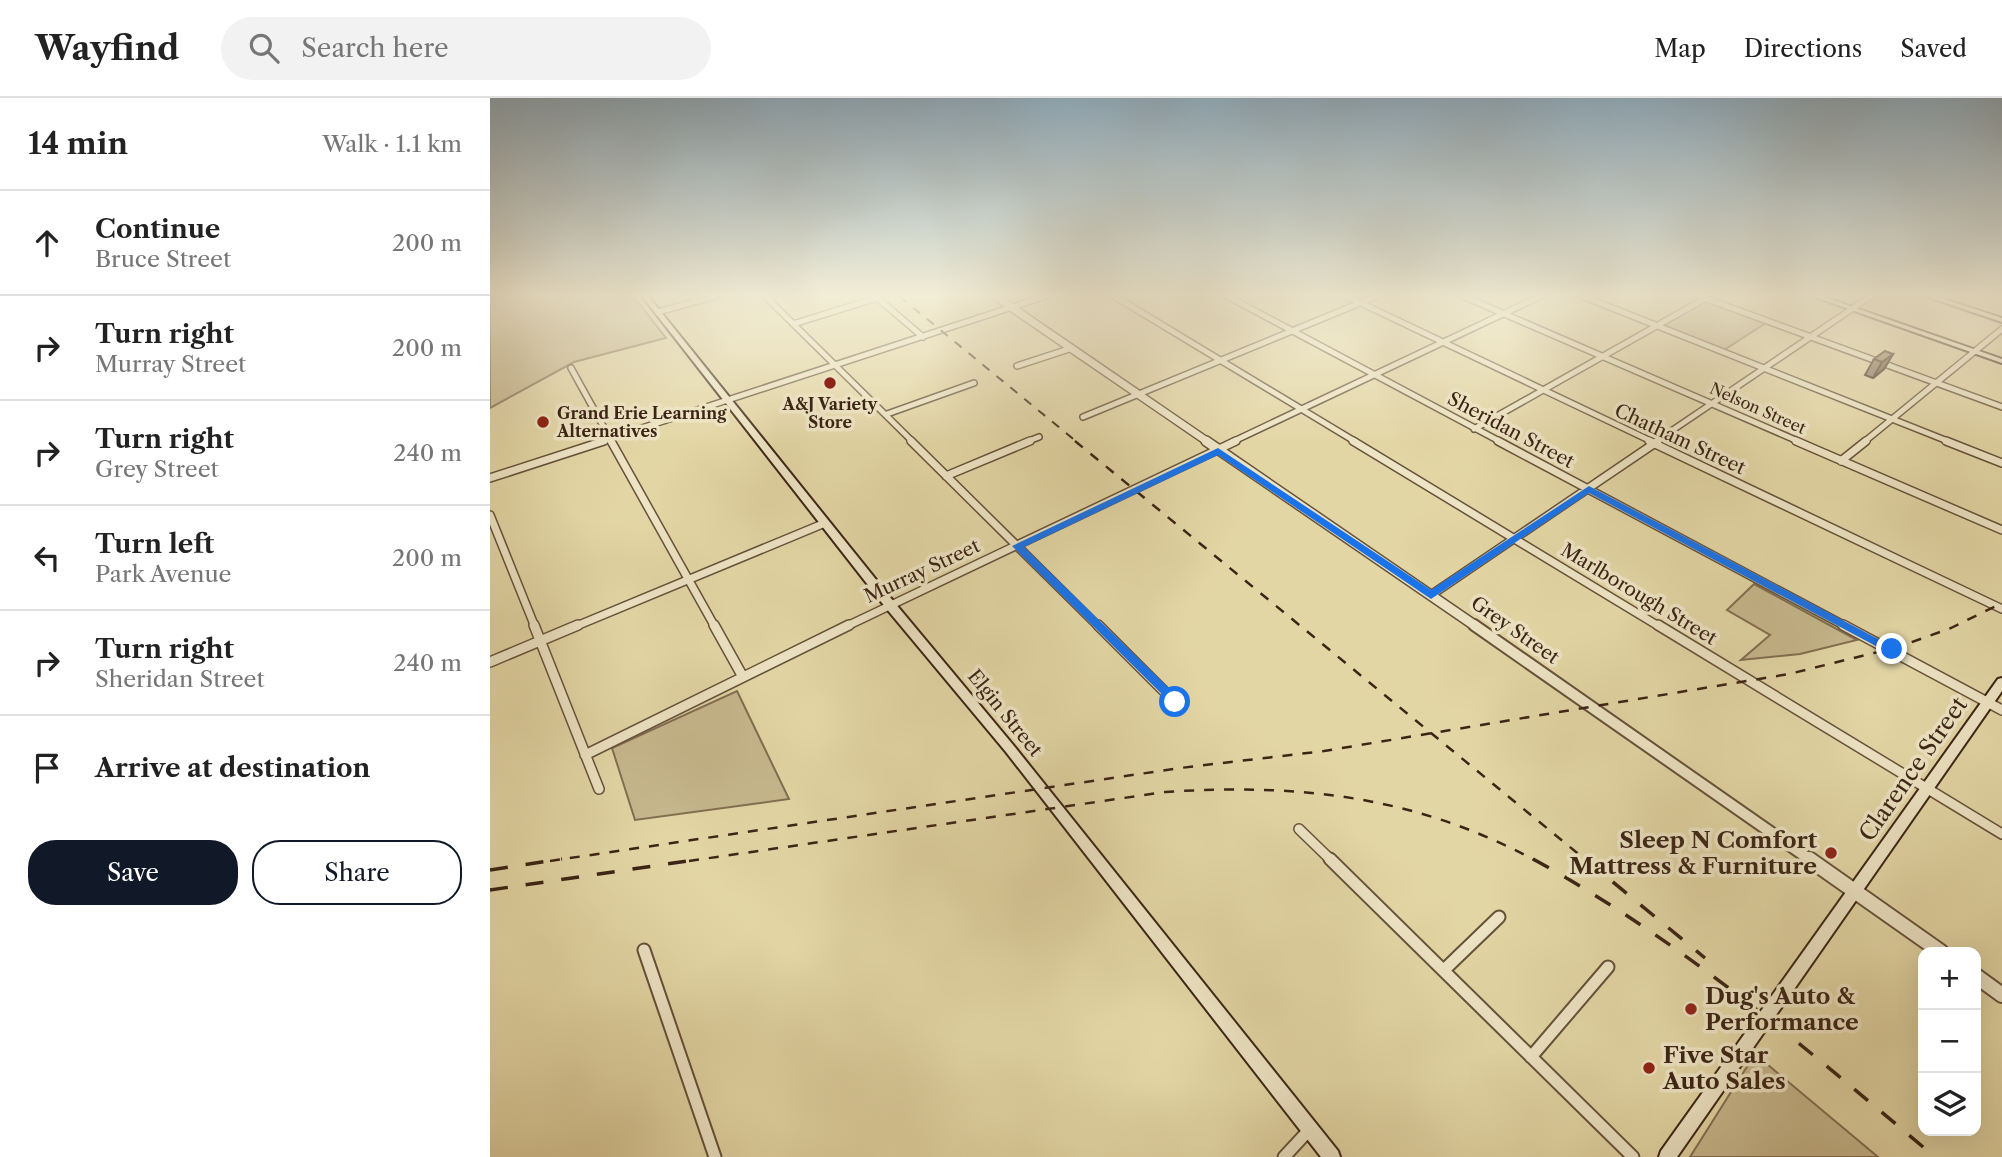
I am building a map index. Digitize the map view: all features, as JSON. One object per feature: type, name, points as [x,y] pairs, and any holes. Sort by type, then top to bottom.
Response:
[{"type":"main road","name":"Elgin Street","points":[[684,345],[890,605],[1010,749],[1332,1157]]},
{"type":"main road","points":[[1957,345],[2002,360]]},
{"type":"main road","name":"Clarence Street","points":[[1667,1157],[2002,682]]},
{"type":"street","points":[[815,345],[1175,702]]},
{"type":"street","points":[[490,478],[897,345]]},
{"type":"street","name":"Grey Street","points":[[1064,345],[1431,596],[1934,947]]},
{"type":"street","name":"Marlborough Street","points":[[1195,345],[2002,834]]},
{"type":"street","points":[[1083,417],[1258,345]]},
{"type":"street","name":"Sheridan Street","points":[[1318,345],[2002,710]]},
{"type":"street","name":"Murray Street","points":[[585,755],[890,605],[1439,345]]},
{"type":"street","name":"Chatham Street","points":[[1449,345],[2002,610]]},
{"type":"street","name":"Nelson Street","points":[[1577,345],[2002,530]]},
{"type":"street","points":[[1474,429],[1621,345]]},
{"type":"street","points":[[1706,345],[2002,463]]},
{"type":"street","points":[[1431,596],[1802,345]]},
{"type":"street","points":[[1833,345],[2002,407]]},
{"type":"street","points":[[1841,461],[1980,345]]},
{"type":"street","points":[[1017,366],[1069,349]]},
{"type":"street","points":[[571,368],[743,677]]},
{"type":"street","points":[[887,414],[974,383]]},
{"type":"street","points":[[946,476],[1039,437]]},
{"type":"street","points":[[490,515],[538,642],[599,789]]},
{"type":"street","points":[[490,662],[825,523]]},
{"type":"street","points":[[1299,829],[1633,1157]]},
{"type":"street","points":[[1444,970],[1499,917]]},
{"type":"street","points":[[644,950],[715,1157]]},
{"type":"street","points":[[1531,1057],[1608,967]]},
{"type":"street","points":[[1981,980],[2002,995]]},
{"type":"street","points":[[1284,1157],[1310,1129]]},
{"type":"shaded area","points":[[490,345],[638,345],[574,362],[490,408]]},
{"type":"shaded area","points":[[1704,345],[1731,345],[1721,352]]},
{"type":"shaded area","points":[[1754,584],[1857,640],[1800,654],[1741,660],[1770,635],[1727,610]]},
{"type":"shaded area","points":[[737,691],[789,799],[635,820],[612,748]]},
{"type":"shaded area","points":[[1755,1054],[1878,1157],[1690,1157]]},
{"type":"building","points":[[1885,351],[1893,354],[1882,362],[1874,359]]},
{"type":"railway","points":[[959,345],[1077,442]]},
{"type":"railway","points":[[1075,441],[1431,733]]},
{"type":"railway","points":[[1431,733],[1789,674],[1898,647],[1951,628],[2002,603]]},
{"type":"railway","points":[[550,861],[1180,768],[1324,751],[1431,733]]},
{"type":"railway","points":[[1431,733],[1587,861]]},
{"type":"railway","points":[[689,861],[1165,792],[1214,790],[1309,793],[1401,808],[1491,839],[1536,861]]},
{"type":"railway","points":[[490,870],[562,859]]},
{"type":"railway","points":[[490,890],[701,859]]},
{"type":"railway","points":[[1533,859],[1641,925],[1742,998],[1935,1157]]},
{"type":"railway","points":[[1585,859],[1705,958]]},
{"type":"place","name":"A&J Variety Store","points":[[830,383]]},
{"type":"place","name":"Grand Erie Learning Alternatives","points":[[543,422]]},
{"type":"place","name":"Sleep N Comfort Mattress & Furniture","points":[[1831,853]]},
{"type":"place","name":"Dug's Auto & Performance","points":[[1691,1009]]},
{"type":"place","name":"Five Star Auto Sales","points":[[1649,1068]]},
{"type":"route","points":[[1175,702],[1017,546],[1218,451],[1431,596],[1589,489],[1892,649]]}]
